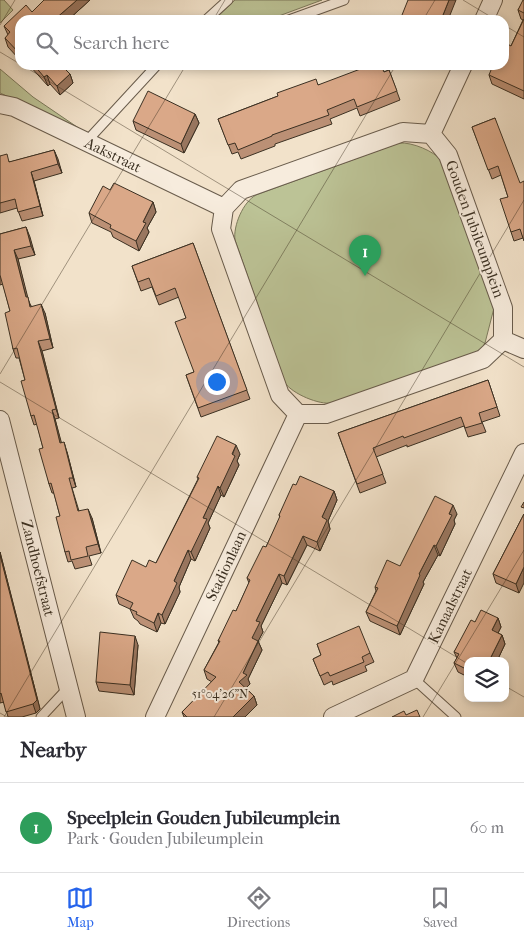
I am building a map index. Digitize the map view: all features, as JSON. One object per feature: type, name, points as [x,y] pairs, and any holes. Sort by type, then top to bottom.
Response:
[{"type":"street","points":[[486,15],[493,0]]},
{"type":"street","points":[[461,70],[431,134],[403,132],[241,190],[224,208],[221,229],[280,395],[298,414],[326,414],[482,359],[503,340],[524,349]]},
{"type":"street","name":"Aakstraat","points":[[0,104],[14,107],[224,208]]},
{"type":"street","name":"Gouden Jubileumplein","points":[[431,134],[448,155],[503,308],[503,340]]},
{"type":"street","name":"Stadionlaan","points":[[155,717],[298,414]]},
{"type":"street","name":"Zandhoefstraat","points":[[0,420],[76,717]]},
{"type":"street","name":"Kanaalstraat","points":[[414,679],[524,452]]},
{"type":"street","points":[[333,717],[414,679]]},
{"type":"lane","points":[[212,15],[228,0]]},
{"type":"lane","points":[[303,15],[344,0]]},
{"type":"lane","points":[[86,142],[152,70]]},
{"type":"lane","points":[[414,679],[456,717]]},
{"type":"lane","points":[[41,717],[68,688]]},
{"type":"green space","points":[[0,0],[4,0],[13,10],[0,23]]},
{"type":"green space","points":[[235,0],[322,0],[282,15],[219,15]]},
{"type":"green space","points":[[0,69],[33,97],[80,129],[0,93]]},
{"type":"green space","points":[[399,143],[422,148],[434,154],[442,161],[494,308],[485,343],[476,352],[332,403],[320,402],[300,395],[285,383],[235,240],[237,221],[247,203],[256,195]]},
{"type":"building","points":[[44,0],[77,0],[60,15],[16,15],[26,5],[32,12]]},
{"type":"building","points":[[408,0],[449,0],[443,15],[402,15]]},
{"type":"building","points":[[524,0],[524,13],[518,10]]},
{"type":"building","points":[[15,16],[15,49],[5,38],[10,32],[4,26]]},
{"type":"building","points":[[524,19],[524,91],[489,75],[491,70],[509,70],[509,45],[511,46]]},
{"type":"building","points":[[38,70],[66,70],[70,74],[57,86],[47,75],[44,77]]},
{"type":"building","points":[[358,70],[383,70],[384,72],[389,70],[397,91],[357,107],[354,99],[327,110],[329,115],[272,135],[238,150],[235,143],[228,145],[218,119],[278,96],[277,93],[316,79],[318,85]]},
{"type":"building","points":[[148,91],[195,114],[181,144],[133,121]]},
{"type":"building","points":[[495,118],[520,183],[524,181],[524,241],[520,229],[511,232],[500,199],[508,197],[498,166],[488,170],[472,127]]},
{"type":"building","points":[[54,150],[58,164],[31,172],[40,206],[18,212],[15,199],[0,203],[0,156],[7,154],[9,162]]},
{"type":"building","points":[[114,183],[153,202],[143,222],[146,223],[136,241],[110,228],[111,225],[89,213],[103,186],[110,190]]},
{"type":"building","points":[[26,227],[31,246],[14,250],[30,307],[41,304],[50,339],[38,341],[56,409],[52,410],[60,443],[64,442],[73,478],[69,478],[78,511],[88,509],[98,544],[86,547],[88,556],[71,560],[69,551],[65,552],[56,517],[60,516],[39,449],[43,448],[34,415],[31,416],[21,381],[25,380],[17,348],[13,349],[5,313],[10,311],[0,275],[0,234]]},
{"type":"building","points":[[193,243],[247,390],[198,408],[186,375],[194,372],[175,322],[186,318],[175,288],[156,296],[149,278],[138,282],[132,266]]},
{"type":"building","points":[[488,380],[497,407],[479,413],[482,423],[465,428],[461,417],[373,448],[383,474],[357,484],[338,433]]},
{"type":"building","points":[[217,436],[236,445],[232,454],[235,456],[203,518],[207,519],[191,552],[188,550],[174,581],[177,583],[162,615],[158,613],[154,623],[130,609],[133,603],[116,595],[132,560],[146,567],[149,560],[156,563],[199,478],[197,477]]},
{"type":"building","points":[[300,476],[334,491],[322,517],[327,520],[317,542],[303,536],[284,576],[279,574],[256,621],[260,622],[252,638],[258,641],[243,673],[247,675],[239,682],[254,696],[233,717],[187,717],[182,712],[216,677],[204,670],[220,641],[218,641],[233,610],[236,611],[250,580],[247,578],[263,546],[266,547],[293,484],[296,485]]},
{"type":"building","points":[[435,496],[453,505],[449,514],[452,515],[419,574],[397,626],[366,612],[378,588],[375,587],[387,560],[400,566]]},
{"type":"building","points":[[524,514],[524,567],[516,584],[493,574]]},
{"type":"building","points":[[0,555],[37,700],[33,704],[6,712],[0,694]]},
{"type":"building","points":[[481,610],[498,618],[492,630],[502,635],[491,657],[464,657],[464,668],[454,663],[459,654],[454,652],[471,620],[475,622]]},
{"type":"building","points":[[359,626],[370,653],[362,657],[364,662],[330,676],[328,672],[320,676],[313,659],[321,655],[317,644]]},
{"type":"building","points":[[100,632],[135,636],[130,685],[96,682]]},
{"type":"building","points":[[417,710],[420,717],[392,717],[404,711],[406,715]]},
{"type":"place","name":"Speelplein Gouden Jubileumplein","points":[[365,276]]}]
